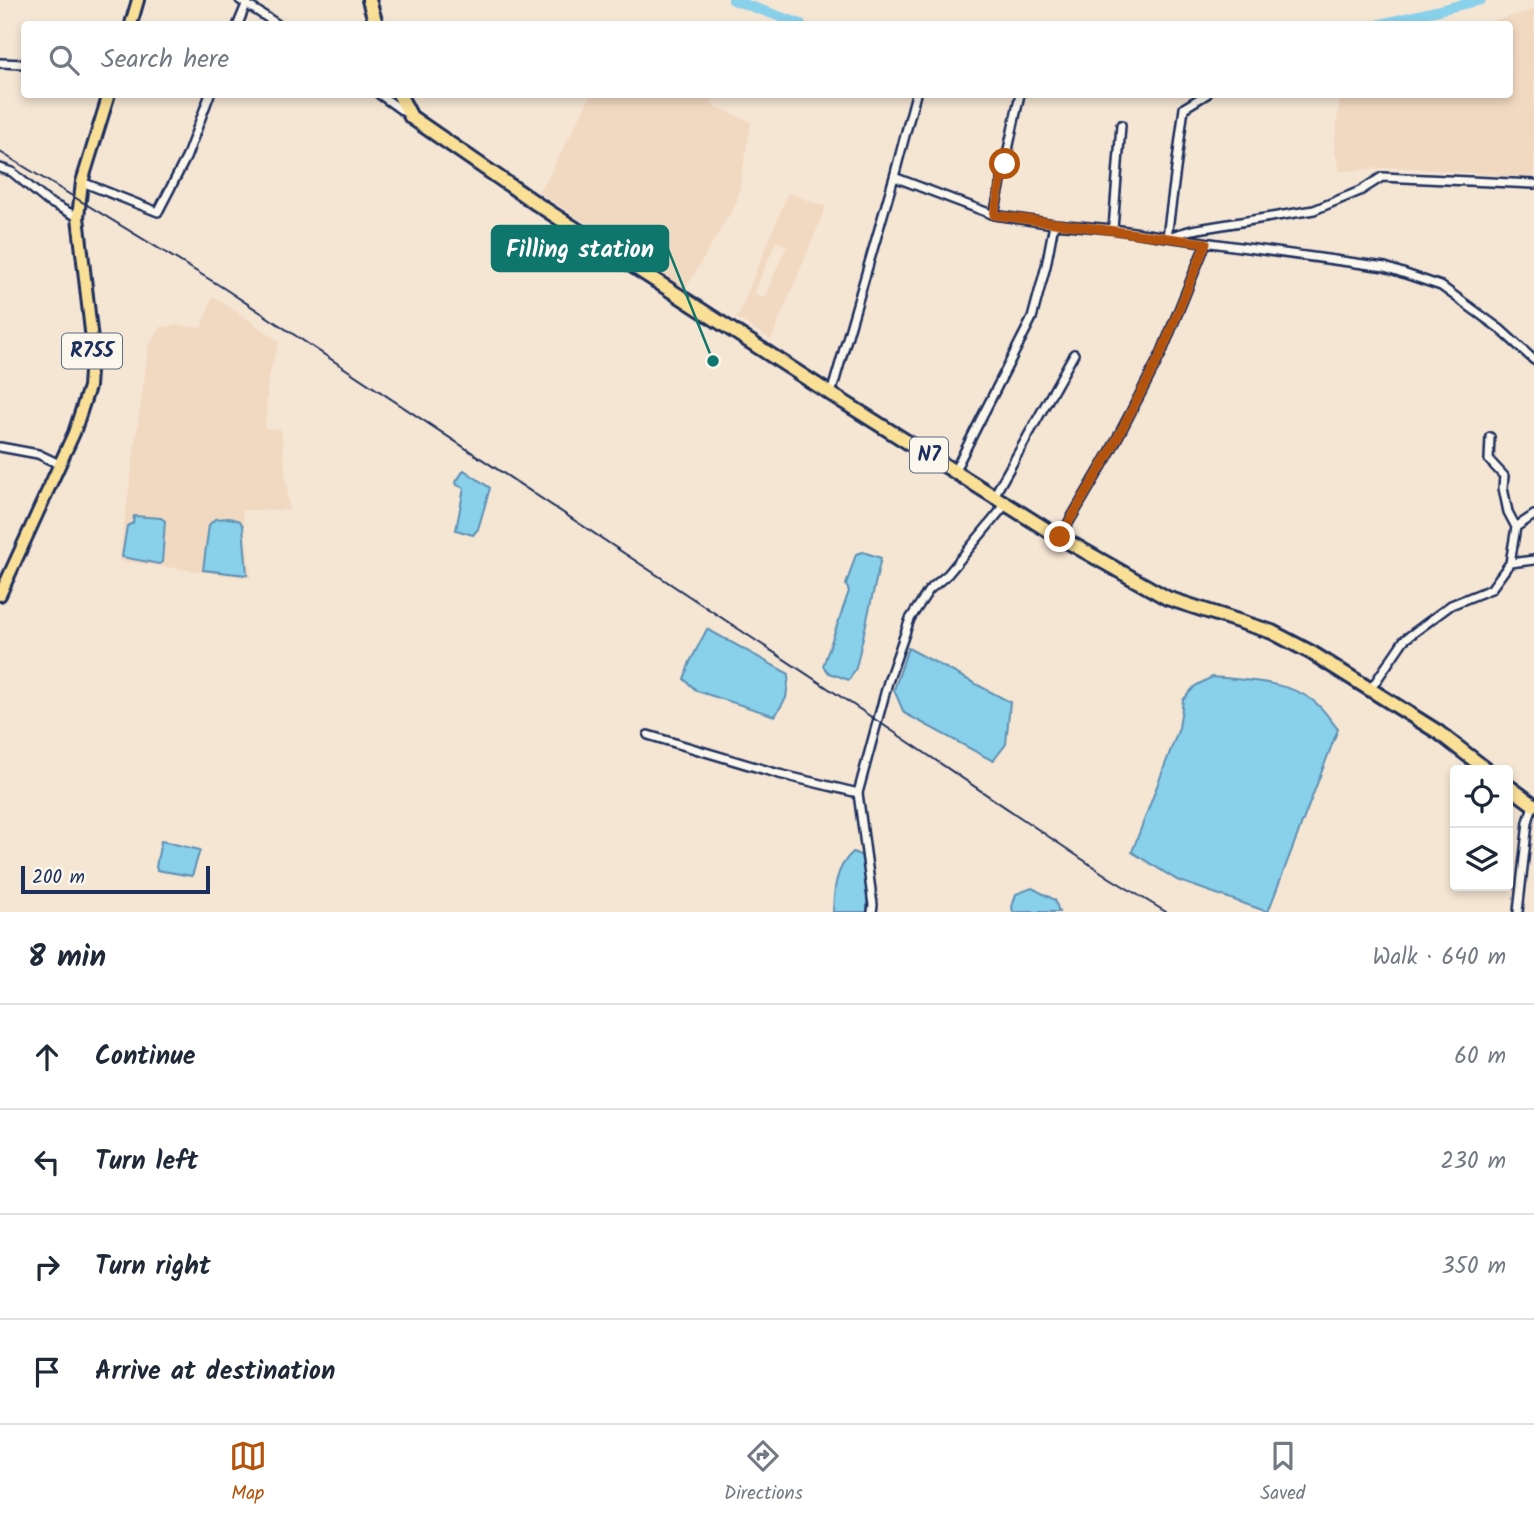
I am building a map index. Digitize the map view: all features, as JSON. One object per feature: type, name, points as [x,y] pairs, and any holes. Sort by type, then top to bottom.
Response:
[{"type":"highway","points":[[369,0],[375,21]]},
{"type":"highway","name":"N7","points":[[401,98],[411,117],[537,204],[1006,504],[1167,598],[1272,632],[1312,653],[1438,732],[1481,765]]},
{"type":"highway","points":[[1513,790],[1534,805]]},
{"type":"main road","points":[[132,21],[138,0]]},
{"type":"main road","name":"R755","points":[[0,594],[86,400],[92,358],[91,322],[78,217],[82,182],[108,98]]},
{"type":"street","points":[[239,21],[245,1],[273,21]]},
{"type":"street","points":[[0,63],[21,64]]},
{"type":"street","points":[[82,182],[158,212],[186,158],[208,98]]},
{"type":"street","points":[[385,98],[411,117]]},
{"type":"street","points":[[831,394],[915,98]]},
{"type":"street","points":[[994,215],[1019,98]]},
{"type":"street","points":[[1167,237],[1184,108],[1200,98]]},
{"type":"street","points":[[1112,229],[1121,125]]},
{"type":"street","points":[[0,168],[12,172],[47,201],[78,217]]},
{"type":"street","points":[[894,177],[994,215],[1385,267],[1441,286],[1500,328],[1534,360]]},
{"type":"street","points":[[1167,237],[1192,230],[1314,210],[1360,191],[1382,177],[1534,184]]},
{"type":"street","points":[[954,471],[1032,318],[1054,224]]},
{"type":"street","points":[[1060,537],[1109,454],[1161,354],[1206,243]]},
{"type":"street","points":[[994,496],[1074,355]]},
{"type":"street","points":[[1370,690],[1404,640],[1451,605],[1491,589],[1510,563],[1516,527],[1508,512],[1503,488],[1504,477],[1489,460],[1490,437]]},
{"type":"street","points":[[0,447],[38,454],[59,464]]},
{"type":"street","points":[[872,912],[858,793],[888,682],[910,618],[929,590],[948,574],[1006,504]]},
{"type":"street","points":[[1516,527],[1534,515]]},
{"type":"street","points":[[1510,563],[1534,559]]},
{"type":"street","points":[[648,736],[779,774],[858,793]]},
{"type":"street","points":[[1518,912],[1528,822],[1534,805]]},
{"type":"shaded area","points":[[1534,10],[1534,178],[1398,167],[1340,171],[1334,149],[1340,98],[1513,98],[1513,21],[1494,21]]},
{"type":"shaded area","points":[[589,98],[713,98],[712,105],[751,122],[737,201],[685,290],[537,191],[546,182]]},
{"type":"shaded area","points":[[788,193],[826,207],[771,340],[737,318]],"holes":[[[776,241],[787,246],[764,298],[754,293]]]},
{"type":"shaded area","points":[[213,296],[279,341],[268,379],[265,428],[281,429],[289,510],[242,510],[251,578],[119,561],[149,345],[161,327],[178,325],[201,328]]},
{"type":"water","points":[[464,470],[490,488],[478,529],[473,535],[456,530],[464,488],[456,482]]},
{"type":"water","points":[[134,516],[161,518],[165,521],[162,562],[159,564],[122,557],[127,526],[133,523]]},
{"type":"water","points":[[230,518],[240,521],[243,526],[247,575],[203,570],[209,525],[215,519]]},
{"type":"water","points":[[863,552],[881,558],[856,668],[849,680],[829,673],[823,666],[849,591],[846,585],[856,554]]},
{"type":"water","points":[[707,629],[789,674],[786,698],[775,716],[697,691],[684,679]]},
{"type":"water","points":[[908,648],[1010,702],[1006,744],[993,761],[904,713],[894,690]]},
{"type":"water","points":[[1212,677],[1267,683],[1295,690],[1317,704],[1338,729],[1268,912],[1177,880],[1132,852],[1179,728],[1183,700],[1195,686]]},
{"type":"water","points":[[161,841],[200,850],[192,876],[157,870]]},
{"type":"water","points":[[853,852],[862,856],[867,878],[867,912],[833,912],[839,872]]},
{"type":"water","points":[[1032,888],[1055,900],[1059,912],[1013,912],[1016,894]]},
{"type":"waterway","points":[[733,0],[792,21]]},
{"type":"waterway","points":[[1393,21],[1481,0]]},
{"type":"railway","points":[[0,152],[222,287],[1110,878],[1166,912]]},
{"type":"place","name":"Filling station","points":[[713,361]]},
{"type":"route","points":[[1005,164],[994,215],[1206,243],[1161,354],[1109,454],[1060,537]]}]
